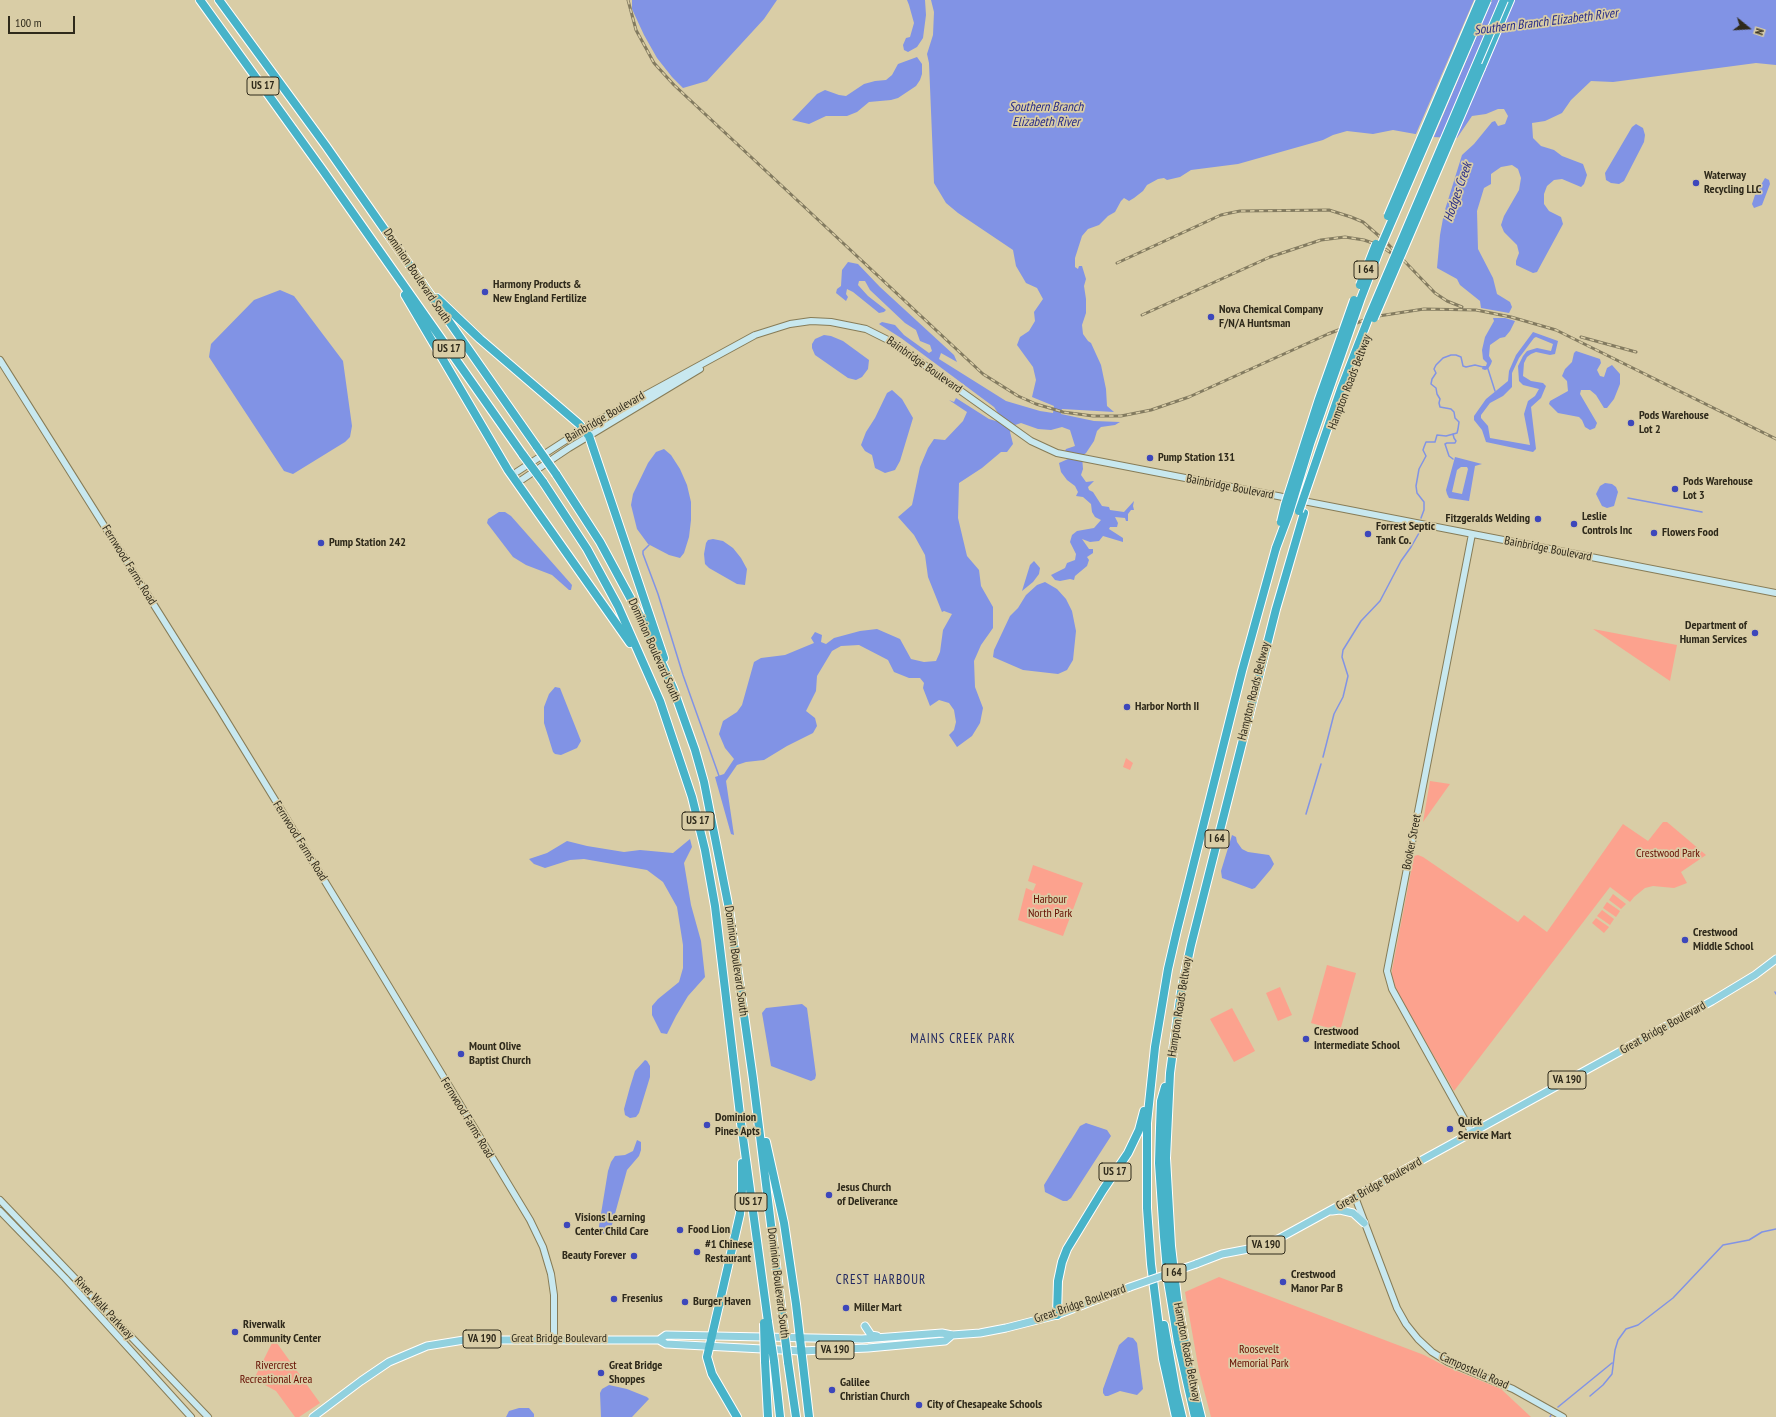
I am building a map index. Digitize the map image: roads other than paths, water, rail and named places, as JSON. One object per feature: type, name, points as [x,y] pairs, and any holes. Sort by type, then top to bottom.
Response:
[{"type":"highway","name":"Dominion Boulevard South","points":[[200,0],[324,172],[523,456],[543,482],[579,537],[603,578],[644,663],[660,701],[680,758],[705,850],[718,930],[766,1322],[774,1361],[781,1417]]},
{"type":"highway","name":"Dominion Boulevard South","points":[[219,0],[319,135],[582,513],[617,571],[645,625],[673,688],[695,750],[704,782],[729,909],[753,1079],[796,1417]]},
{"type":"highway","name":"Hampton Roads Beltway","points":[[1176,1417],[1163,1359],[1151,1264],[1147,1208],[1147,1128],[1158,1024],[1168,969],[1242,671],[1276,548],[1287,498],[1337,346],[1370,259],[1480,0]]},
{"type":"highway","points":[[1276,548],[1289,513],[1312,437],[1381,246],[1487,0]]},
{"type":"highway","points":[[1301,512],[1341,389],[1369,316],[1504,0]]},
{"type":"highway","name":"Hampton Roads Beltway","points":[[1201,1417],[1191,1378],[1179,1312],[1171,1246],[1167,1179],[1167,1118],[1170,1073],[1181,992],[1191,945],[1301,512],[1366,338],[1510,0]]},
{"type":"highway","points":[[374,243],[517,483],[644,663]]},
{"type":"highway","points":[[424,284],[480,340],[583,429],[589,436],[660,642],[673,688]]},
{"type":"highway","name":"US 17","points":[[1057,1314],[1058,1281],[1062,1262],[1067,1249],[1103,1190],[1128,1153],[1139,1130],[1145,1108],[1150,1054],[1158,1024]]},
{"type":"highway","points":[[1153,1071],[1151,1171],[1155,1255],[1163,1321],[1182,1417]]},
{"type":"highway","points":[[1170,1073],[1161,1101],[1161,1206],[1173,1311],[1184,1373],[1195,1417]]},
{"type":"highway","points":[[753,1079],[784,1223],[809,1417]]},
{"type":"highway","points":[[737,1417],[712,1374],[707,1357],[708,1346],[740,1214],[742,1190],[741,1123]]},
{"type":"highway","points":[[1179,1312],[1205,1417]]},
{"type":"highway","points":[[766,1322],[765,1361],[768,1417]]},
{"type":"highway","points":[[726,1397],[740,1417]]},
{"type":"main road","name":"Great Bridge Boulevard","points":[[659,1340],[666,1335],[855,1339],[886,1338],[942,1333],[952,1335],[1006,1328],[1057,1314],[1222,1254],[1265,1245],[1330,1211],[1730,990],[1755,975],[1776,959]]},
{"type":"main road","points":[[1330,1211],[1340,1210],[1353,1213],[1364,1223]]},
{"type":"main road","points":[[886,1338],[871,1335],[865,1326],[855,1339],[862,1342],[868,1348],[874,1342],[894,1340],[901,1337]]},
{"type":"main road","points":[[915,1335],[924,1343]]},
{"type":"main road","name":"Great Bridge Boulevard","points":[[313,1417],[382,1366],[427,1346],[470,1339],[659,1340],[666,1344],[801,1350],[868,1348],[945,1341],[952,1335]]},
{"type":"street","name":"Bainbridge Boulevard","points":[[512,475],[583,429],[755,335],[790,324],[822,321],[855,326],[884,337],[998,418],[1040,446],[1057,453],[1776,593]]},
{"type":"street","name":"Bainbridge Boulevard","points":[[517,483],[589,436],[696,371],[722,353]]},
{"type":"street","name":"Fernwood Farms Road","points":[[0,360],[220,710],[367,951],[514,1197],[530,1220],[543,1247],[551,1274],[554,1295],[554,1339]]},
{"type":"street","name":"Booker Street","points":[[1472,534],[1388,971],[1392,989],[1472,1132]]},
{"type":"street","name":"Campostella Road","points":[[1355,1197],[1398,1308],[1406,1324],[1418,1339],[1432,1352],[1448,1362],[1513,1389],[1563,1417]]},
{"type":"street","name":"River Walk Parkway","points":[[0,1200],[208,1417]]},
{"type":"street","name":"River Walk Parkway","points":[[0,1211],[65,1278],[191,1417]]},
{"type":"water","points":[[632,0],[777,0],[764,19],[707,81],[683,88],[657,58],[632,9]]},
{"type":"water","points":[[907,0],[925,0],[926,15],[923,38],[917,47],[908,52],[904,50],[903,45],[906,38],[910,37],[914,23]]},
{"type":"water","name":"Southern Branch Elizabeth River","points":[[931,0],[1776,0],[1776,65],[1756,63],[1613,82],[1591,81],[1571,100],[1562,113],[1545,121],[1532,123],[1533,138],[1541,146],[1554,150],[1562,156],[1583,164],[1587,175],[1584,184],[1581,187],[1562,179],[1554,180],[1547,186],[1544,194],[1544,204],[1549,211],[1561,217],[1563,224],[1537,272],[1533,273],[1516,265],[1519,253],[1517,245],[1504,232],[1501,225],[1504,216],[1519,190],[1521,178],[1518,169],[1512,165],[1501,167],[1491,174],[1491,184],[1484,188],[1477,211],[1478,249],[1493,278],[1497,294],[1510,302],[1512,307],[1509,313],[1481,308],[1480,301],[1460,285],[1457,279],[1437,268],[1444,213],[1462,155],[1474,144],[1492,122],[1495,121],[1498,126],[1505,124],[1508,116],[1504,109],[1498,109],[1486,114],[1472,116],[1457,138],[1432,137],[1393,130],[1373,134],[1347,131],[1323,140],[1238,164],[1191,170],[1180,177],[1167,180],[1164,178],[1158,179],[1147,185],[1143,191],[1129,201],[1124,198],[1115,212],[1108,216],[1099,225],[1088,229],[1082,236],[1075,258],[1075,267],[1078,269],[1079,266],[1082,266],[1086,279],[1084,286],[1086,313],[1082,325],[1083,334],[1091,343],[1101,365],[1106,389],[1107,406],[1114,412],[1062,409],[1061,414],[1094,421],[1120,422],[1115,425],[1101,427],[1097,431],[1094,441],[1086,453],[1082,456],[1083,469],[1081,475],[1086,482],[1094,481],[1088,487],[1089,490],[1093,492],[1102,506],[1109,507],[1110,510],[1124,512],[1134,501],[1134,510],[1131,510],[1128,514],[1128,521],[1126,521],[1125,518],[1115,517],[1118,523],[1117,527],[1110,527],[1109,529],[1123,538],[1123,542],[1103,536],[1099,541],[1090,542],[1082,539],[1089,549],[1093,549],[1093,553],[1087,557],[1089,560],[1087,566],[1075,576],[1074,580],[1055,580],[1051,575],[1065,568],[1067,563],[1075,560],[1076,554],[1070,542],[1072,535],[1077,531],[1094,528],[1101,520],[1095,517],[1092,512],[1091,504],[1083,497],[1076,496],[1078,492],[1075,486],[1067,480],[1061,472],[1059,463],[1068,459],[1063,455],[1066,449],[1075,446],[1070,430],[1062,427],[1051,430],[1038,429],[1021,423],[1015,425],[1010,432],[1013,444],[1007,452],[1001,452],[982,468],[959,483],[958,518],[967,556],[979,570],[981,586],[993,607],[993,628],[981,645],[974,661],[975,687],[983,708],[980,723],[972,736],[957,747],[949,735],[954,730],[956,722],[954,710],[949,703],[939,700],[930,706],[923,688],[924,683],[920,678],[909,678],[894,672],[888,660],[859,645],[841,646],[832,651],[817,676],[816,691],[806,711],[815,718],[817,726],[813,733],[764,760],[746,762],[737,765],[726,781],[734,835],[731,834],[715,777],[724,774],[734,759],[725,748],[719,734],[723,721],[737,712],[742,705],[754,662],[761,658],[785,655],[814,643],[811,638],[815,632],[822,635],[821,642],[826,644],[834,638],[860,631],[877,629],[900,639],[911,659],[924,662],[936,661],[940,652],[943,630],[952,614],[944,611],[942,612],[928,577],[925,555],[914,535],[898,517],[912,505],[920,467],[928,448],[934,439],[945,440],[963,421],[967,412],[949,400],[954,402],[956,398],[989,419],[996,421],[1000,416],[994,407],[901,338],[879,324],[882,322],[895,325],[904,335],[929,353],[932,351],[930,345],[920,341],[916,330],[905,323],[870,290],[865,281],[859,281],[858,285],[868,296],[886,310],[884,312],[879,313],[847,289],[846,294],[848,297],[846,301],[836,293],[837,289],[841,286],[842,270],[848,262],[858,264],[880,287],[954,355],[957,362],[941,353],[939,359],[1006,401],[1040,411],[1053,413],[1054,406],[1032,397],[1036,380],[1033,367],[1017,345],[1020,337],[1029,331],[1035,321],[1034,312],[1043,299],[1037,288],[1026,283],[1016,266],[1013,250],[958,213],[946,203],[934,183],[929,63],[927,54],[933,35],[934,12]]},
{"type":"water","points":[[917,57],[922,64],[922,74],[920,80],[916,86],[898,98],[869,102],[857,112],[847,116],[826,116],[809,124],[792,120],[817,94],[825,90],[846,96],[864,84],[886,80],[892,75],[898,64]]},
{"type":"water","points":[[1636,124],[1643,128],[1645,135],[1644,142],[1624,181],[1619,184],[1611,183],[1606,180],[1605,173],[1632,127]]},
{"type":"water","points":[[1765,178],[1769,180],[1770,184],[1762,205],[1754,208],[1752,204],[1755,195]]},
{"type":"water","points":[[280,290],[294,296],[343,361],[352,426],[350,437],[345,442],[293,474],[284,471],[209,357],[211,344],[254,300]]},
{"type":"water","points":[[1493,318],[1505,318],[1515,321],[1505,337],[1500,338],[1490,345],[1489,356],[1492,361],[1488,369],[1485,370],[1482,369],[1487,363],[1483,359],[1482,350],[1485,337],[1494,321]]},
{"type":"water","points":[[1533,332],[1558,341],[1555,354],[1550,355],[1536,352],[1527,357],[1524,363],[1523,376],[1531,381],[1543,383],[1546,386],[1541,398],[1531,407],[1536,449],[1533,452],[1486,442],[1482,430],[1474,420],[1474,416],[1486,399],[1508,381],[1509,371],[1516,355]],"holes":[[[1536,337],[1553,344],[1551,351],[1537,348],[1527,351],[1518,366],[1519,381],[1523,385],[1539,389],[1535,396],[1528,401],[1524,414],[1530,445],[1490,438],[1488,426],[1481,418],[1481,415],[1490,403],[1503,396],[1512,387],[1512,373],[1519,358]]]},
{"type":"water","points":[[824,335],[843,341],[869,360],[868,369],[862,377],[856,380],[848,378],[815,355],[812,344],[815,339]]},
{"type":"water","points":[[1576,351],[1600,359],[1601,363],[1597,370],[1600,376],[1604,377],[1607,368],[1612,365],[1620,374],[1620,384],[1614,399],[1607,408],[1604,408],[1596,395],[1590,390],[1581,390],[1580,394],[1597,423],[1595,428],[1590,430],[1585,427],[1579,417],[1558,413],[1549,404],[1550,401],[1568,391],[1567,381],[1562,376],[1565,369],[1572,362]]},
{"type":"water","points":[[892,390],[902,399],[913,418],[900,461],[895,470],[885,473],[875,468],[872,455],[865,451],[861,445],[866,432],[875,418],[887,393]]},
{"type":"water","points":[[664,449],[671,455],[680,469],[687,485],[691,502],[689,537],[684,553],[680,558],[669,555],[648,544],[637,529],[631,505],[633,494],[648,463],[656,452]]},
{"type":"water","points":[[1455,457],[1482,464],[1475,466],[1469,501],[1449,498],[1446,490]],"holes":[[[1461,467],[1467,467],[1468,469],[1462,494],[1452,492],[1457,470]]]},
{"type":"water","points":[[1605,483],[1612,484],[1616,487],[1618,492],[1614,506],[1607,508],[1602,506],[1596,494],[1600,486]]},
{"type":"water","points":[[499,512],[505,512],[511,516],[572,585],[571,590],[569,590],[552,575],[526,565],[513,557],[487,523],[488,519]]},
{"type":"water","points":[[713,539],[723,541],[733,548],[741,558],[747,569],[745,585],[737,584],[709,568],[705,564],[704,554],[706,543],[708,540]]},
{"type":"water","points":[[1034,561],[1040,568],[1039,574],[1033,582],[1022,591],[1030,565]]},
{"type":"water","points":[[1045,582],[1057,589],[1066,599],[1072,611],[1076,631],[1073,660],[1067,670],[1058,674],[1023,670],[993,657],[994,650],[1010,616],[1018,608],[1026,595],[1037,585]]},
{"type":"water","points":[[555,687],[560,688],[581,741],[577,748],[561,755],[553,752],[544,723],[544,707],[549,694]]},
{"type":"water","points":[[1232,835],[1236,837],[1237,842],[1242,849],[1248,852],[1269,855],[1274,864],[1255,888],[1252,889],[1222,878],[1221,871]]},
{"type":"water","points":[[690,839],[692,847],[684,863],[691,905],[701,941],[705,977],[688,996],[667,1034],[661,1033],[652,1015],[652,1006],[658,999],[679,982],[683,968],[683,945],[677,907],[663,882],[647,870],[584,859],[570,860],[545,868],[534,864],[529,859],[547,853],[567,841],[624,852],[640,850],[673,853]]},
{"type":"water","points":[[802,1004],[807,1008],[816,1075],[815,1079],[811,1081],[771,1066],[762,1013],[766,1008]]},
{"type":"water","points":[[645,1060],[650,1066],[650,1077],[639,1113],[636,1117],[630,1118],[625,1115],[624,1109],[635,1071]]},
{"type":"water","points":[[1086,1123],[1107,1130],[1111,1136],[1071,1198],[1067,1201],[1063,1201],[1045,1192],[1044,1185],[1080,1126]]},
{"type":"water","points":[[637,1140],[641,1142],[639,1156],[627,1170],[610,1232],[608,1234],[604,1234],[599,1230],[599,1226],[608,1171],[611,1162],[615,1156],[625,1155],[633,1151]]},
{"type":"water","points":[[1128,1337],[1133,1338],[1137,1343],[1143,1389],[1137,1395],[1120,1391],[1105,1396],[1103,1389],[1119,1345]]},
{"type":"water","points":[[609,1385],[627,1389],[649,1399],[632,1417],[601,1417],[600,1393],[602,1389]]},
{"type":"water","points":[[519,1408],[529,1408],[534,1414],[534,1417],[506,1417],[509,1411]]},
{"type":"waterway","name":"Hodges Creek","points":[[1421,518],[1424,510],[1424,502],[1417,493],[1416,486],[1419,469],[1426,456],[1423,450],[1424,447],[1426,442],[1435,442],[1437,435],[1446,436],[1457,433],[1459,422],[1455,418],[1454,412],[1451,409],[1440,407],[1440,399],[1436,388],[1431,384],[1436,373],[1434,369],[1443,358],[1451,355],[1461,357],[1463,366],[1466,367],[1475,365],[1483,367]]},
{"type":"waterway","points":[[1488,369],[1495,391]]},
{"type":"waterway","points":[[1453,434],[1456,441],[1455,443],[1445,444],[1449,456],[1453,459]]},
{"type":"waterway","points":[[1628,498],[1702,512]]},
{"type":"waterway","points":[[1323,757],[1334,714],[1343,697],[1348,676],[1342,657],[1343,650],[1361,621],[1380,601],[1401,561],[1419,533],[1419,528]]},
{"type":"waterway","points":[[649,545],[643,551],[643,554],[658,594],[683,675],[719,776]]},
{"type":"waterway","points":[[1306,814],[1321,764]]},
{"type":"waterway","points":[[1590,1396],[1603,1385],[1612,1374],[1615,1350],[1618,1340],[1626,1329],[1638,1325],[1673,1298],[1723,1245],[1749,1240],[1762,1232],[1776,1229]]},
{"type":"waterway","points":[[1558,1407],[1612,1363]]},
{"type":"railway","points":[[628,0],[636,30],[654,63],[674,85],[983,374],[1018,396],[1036,404],[1063,412],[1093,416],[1121,416],[1151,410],[1189,397],[1328,334],[1372,317],[1424,309],[1476,310],[1511,317],[1556,330],[1776,439]]},
{"type":"railway","points":[[1117,263],[1221,215],[1240,211],[1329,210],[1363,222],[1386,242],[1435,293],[1447,301],[1462,307]]},
{"type":"railway","points":[[1142,315],[1270,257],[1321,240],[1345,237],[1364,240],[1381,246],[1391,253]]},
{"type":"railway","points":[[1581,337],[1636,352]]},
{"type":"place","name":"Waterway Recycling LLC","points":[[1696,183]]},
{"type":"place","name":"Harmony Products & New England Fertilize","points":[[485,292]]},
{"type":"place","name":"Nova Chemical Company F/N/A Huntsman","points":[[1211,317]]},
{"type":"place","name":"Pods Warehouse Lot 2","points":[[1631,423]]},
{"type":"place","name":"Pump Station 131","points":[[1150,458]]},
{"type":"place","name":"Pods Warehouse Lot 3","points":[[1675,489]]},
{"type":"place","name":"Fitzgeralds Welding","points":[[1538,519]]},
{"type":"place","name":"Leslie Controls Inc","points":[[1574,524]]},
{"type":"place","name":"Flowers Food","points":[[1654,533]]},
{"type":"place","name":"Forrest Septic Tank Co.","points":[[1368,534]]},
{"type":"place","name":"Pump Station 242","points":[[321,543]]},
{"type":"place","name":"Department of Human Services","points":[[1755,633]]},
{"type":"place","name":"Harbor North II","points":[[1127,707]]},
{"type":"place","name":"Crestwood Middle School","points":[[1685,940]]},
{"type":"place","name":"Crestwood Intermediate School","points":[[1306,1039]]},
{"type":"place","name":"Mount Olive Baptist Church","points":[[461,1054]]},
{"type":"place","name":"Dominion Pines Apts","points":[[707,1125]]},
{"type":"place","name":"Quick Service Mart","points":[[1450,1129]]},
{"type":"place","name":"Jesus Church of Deliverance","points":[[829,1195]]},
{"type":"place","name":"Visions Learning Center Child Care","points":[[567,1225]]},
{"type":"place","name":"Food Lion","points":[[680,1230]]},
{"type":"place","name":"#1 Chinese Restaurant","points":[[697,1252]]},
{"type":"place","name":"Beauty Forever","points":[[634,1256]]},
{"type":"place","name":"Crestwood Manor Par B","points":[[1283,1282]]},
{"type":"place","name":"Fresenius","points":[[614,1299]]},
{"type":"place","name":"Burger Haven","points":[[685,1302]]},
{"type":"place","name":"Miller Mart","points":[[846,1308]]},
{"type":"place","name":"Riverwalk Community Center","points":[[235,1332]]},
{"type":"place","name":"Great Bridge Shoppes","points":[[601,1373]]},
{"type":"place","name":"Galilee Christian Church","points":[[832,1390]]},
{"type":"place","name":"City of Chesapeake Schools","points":[[919,1405]]},
{"type":"district","name":"MAINS CREEK PARK","points":[[963,1039]]},
{"type":"district","name":"CREST HARBOUR","points":[[881,1280]]},
{"type":"park label","name":"Crestwood Park","points":[[1668,854]]},
{"type":"park label","name":"Harbour North Park","points":[[1050,907]]},
{"type":"park label","name":"Roosevelt Memorial Park","points":[[1259,1357]]},
{"type":"park label","name":"Rivercrest Recreational Area","points":[[276,1373]]}]
